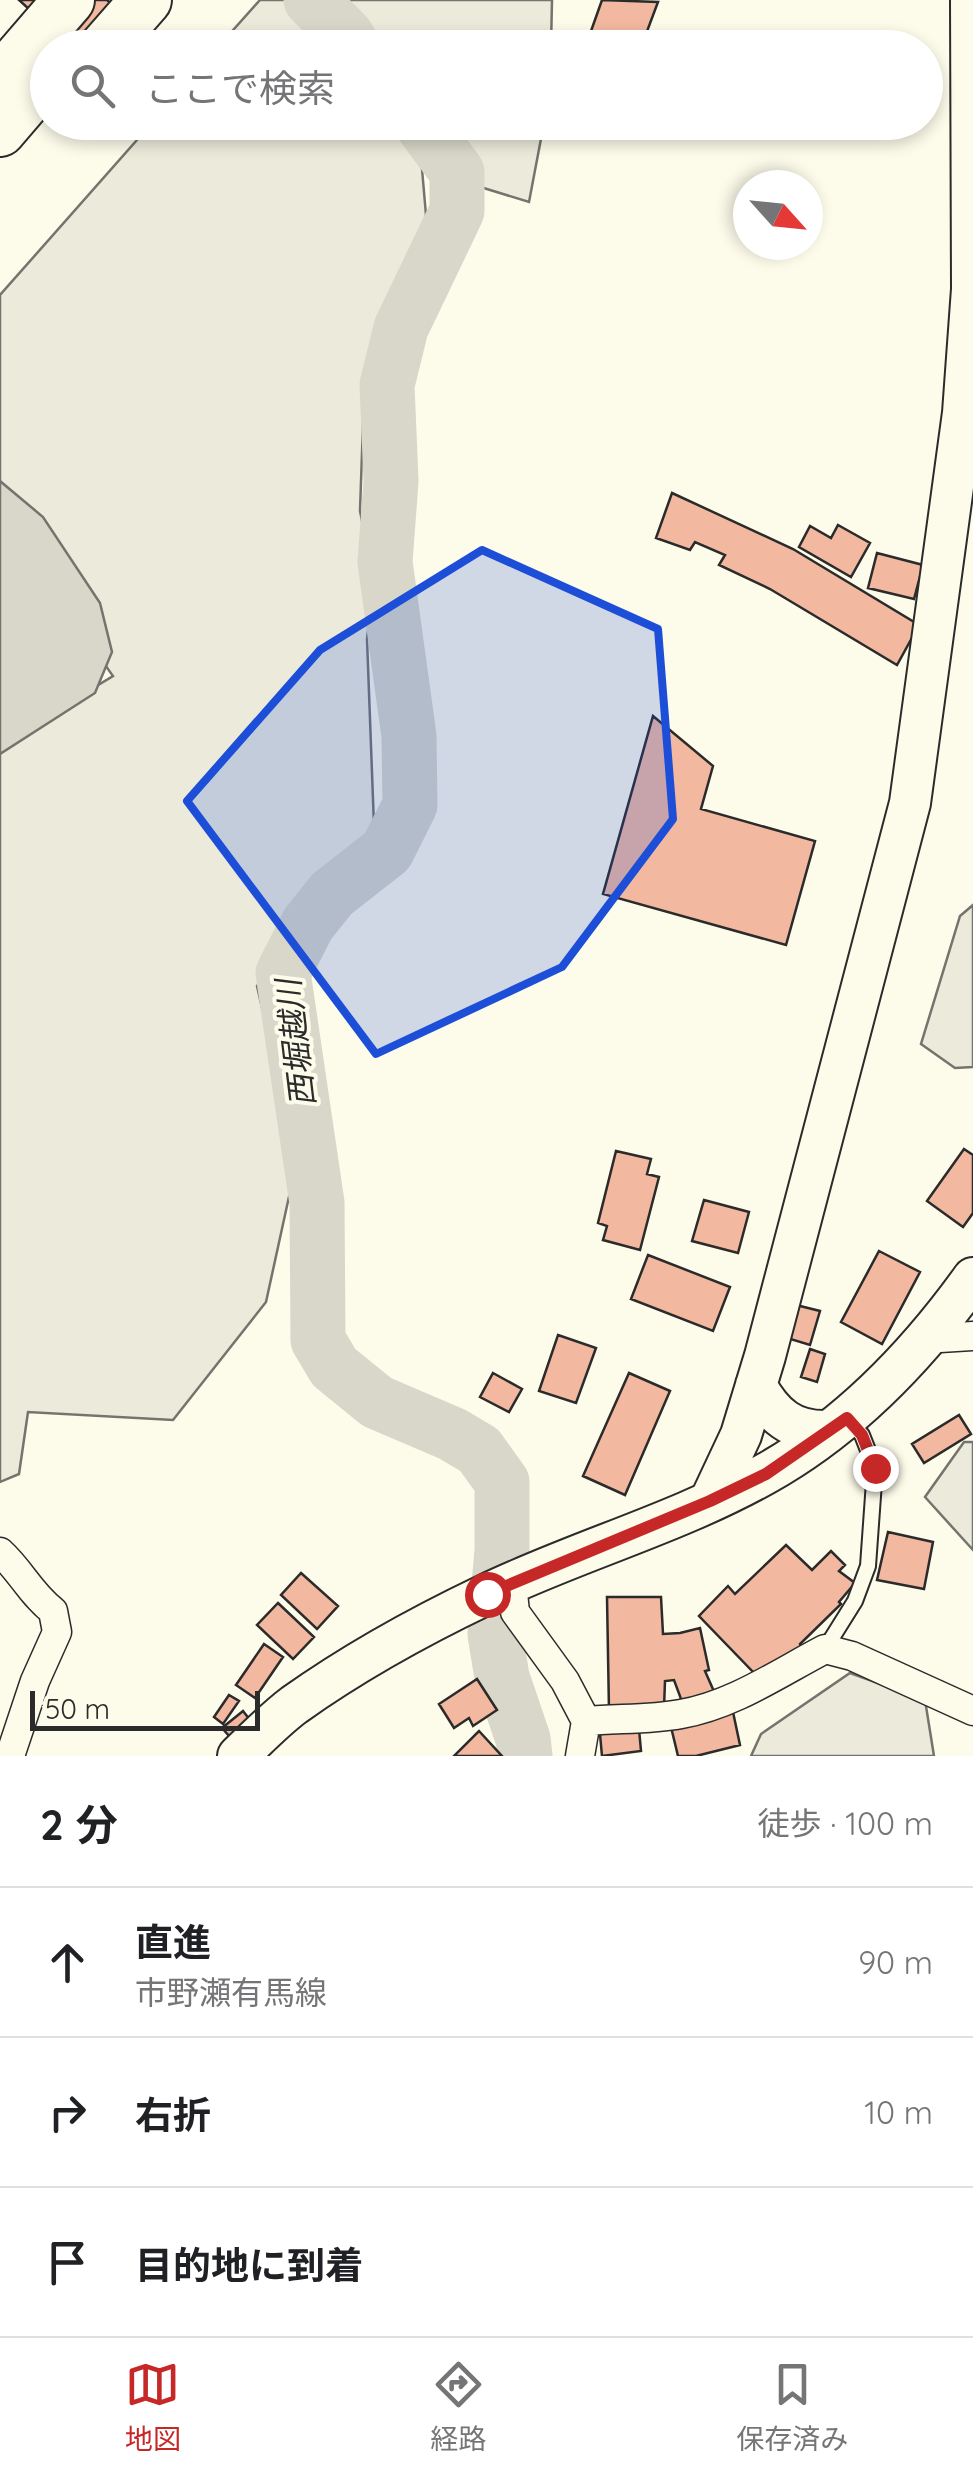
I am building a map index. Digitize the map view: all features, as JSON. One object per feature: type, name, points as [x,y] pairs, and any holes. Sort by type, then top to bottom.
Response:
[{"type":"highway","points":[[0,49],[40,0]]},
{"type":"highway","points":[[43,30],[69,0]]},
{"type":"highway","points":[[85,30],[111,0]]},
{"type":"highway","points":[[120,30],[146,0]]},
{"type":"highway","points":[[0,80],[30,45]]},
{"type":"highway","points":[[0,131],[30,96]]},
{"type":"highway","points":[[0,165],[30,131]]},
{"type":"street","points":[[710,1501],[741,1435],[756,1385],[910,803],[963,413],[972,289],[971,0]]},
{"type":"street","points":[[238,1756],[293,1706],[405,1637],[499,1589],[766,1474],[837,1424],[891,1379],[973,1278]]},
{"type":"street","points":[[924,1339],[973,1336]]},
{"type":"street","points":[[756,1385],[777,1415],[793,1427],[837,1424]]},
{"type":"street","points":[[0,1552],[16,1567],[33,1596],[53,1611],[57,1632],[10,1756]]},
{"type":"street","points":[[499,1589],[564,1681],[586,1721],[580,1756]]},
{"type":"street","points":[[586,1721],[680,1714],[716,1704],[765,1684],[825,1649],[852,1656],[973,1711]]},
{"type":"lane","points":[[825,1649],[855,1601],[868,1566],[875,1468],[862,1435],[837,1424]]},
{"type":"highlighted area","points":[[482,550],[658,629],[673,819],[562,967],[376,1054],[187,801],[320,650]]},
{"type":"shaded area","points":[[260,0],[552,0],[551,30],[233,30]]},
{"type":"shaded area","points":[[137,140],[541,140],[529,202],[422,169],[426,215],[396,302],[363,424],[360,511],[374,584],[367,639],[374,826],[257,986],[297,1160],[266,1302],[173,1420],[28,1412],[19,1474],[0,1482],[0,744],[113,676],[0,516],[0,295]]},
{"type":"shaded area","points":[[0,481],[43,517],[100,603],[112,652],[95,693],[0,754]]},
{"type":"shaded area","points":[[973,905],[973,1067],[955,1068],[921,1044],[960,916]]},
{"type":"shaded area","points":[[964,1442],[973,1442],[973,1550],[925,1497]]},
{"type":"shaded area","points":[[850,1673],[925,1700],[934,1756],[751,1756],[761,1734]]},
{"type":"building","points":[[19,0],[107,0],[142,30],[52,30]]},
{"type":"building","points":[[602,0],[658,2],[648,30],[591,30]]},
{"type":"building","points":[[672,493],[793,549],[919,625],[897,665],[770,589],[719,565],[725,555],[695,542],[690,550],[656,538]]},
{"type":"building","points":[[838,525],[870,543],[851,577],[799,547],[810,526],[831,538]]},
{"type":"building","points":[[877,553],[923,565],[914,599],[868,588]]},
{"type":"building","points":[[653,716],[713,766],[701,809],[815,841],[786,945],[603,894]]},
{"type":"building","points":[[964,1149],[973,1155],[973,1213],[963,1227],[927,1201]]},
{"type":"building","points":[[616,1151],[651,1159],[647,1174],[659,1177],[640,1250],[603,1240],[607,1226],[598,1223]]},
{"type":"building","points":[[704,1200],[749,1212],[738,1253],[692,1241]]},
{"type":"building","points":[[879,1251],[920,1272],[882,1344],[841,1322]]},
{"type":"building","points":[[648,1255],[730,1287],[713,1331],[631,1299]]},
{"type":"building","points":[[796,1305],[820,1311],[810,1345],[787,1338]]},
{"type":"building","points":[[558,1335],[596,1348],[576,1403],[539,1391]]},
{"type":"building","points":[[810,1349],[825,1354],[817,1382],[801,1377]]},
{"type":"building","points":[[493,1373],[522,1389],[509,1412],[480,1397]]},
{"type":"building","points":[[629,1373],[670,1391],[625,1495],[583,1476]]},
{"type":"building","points":[[959,1415],[971,1434],[924,1463],[912,1444]]},
{"type":"building","points":[[888,1532],[933,1542],[924,1589],[877,1580]]},
{"type":"building","points":[[786,1545],[812,1570],[831,1551],[845,1565],[839,1571],[855,1583],[841,1604],[800,1644],[803,1650],[756,1675],[699,1616],[728,1586],[735,1594]]},
{"type":"building","points":[[301,1573],[338,1606],[317,1629],[281,1595]]},
{"type":"building","points":[[607,1597],[661,1597],[663,1634],[700,1628],[709,1670],[705,1671],[716,1696],[684,1707],[674,1680],[665,1681],[664,1708],[609,1711]]},
{"type":"building","points":[[278,1603],[314,1637],[293,1659],[257,1625]]},
{"type":"building","points":[[264,1644],[283,1657],[255,1698],[236,1685]]},
{"type":"building","points":[[477,1679],[497,1710],[473,1726],[469,1718],[454,1728],[439,1704]]},
{"type":"building","points":[[229,1695],[239,1701],[223,1724],[214,1717]]},
{"type":"building","points":[[243,1711],[250,1720],[230,1737],[222,1728]]},
{"type":"building","points":[[733,1712],[740,1745],[696,1756],[678,1756],[671,1727]]},
{"type":"building","points":[[639,1729],[641,1751],[602,1756],[600,1734]]},
{"type":"building","points":[[479,1731],[502,1756],[454,1756]]},
{"type":"waterway","name":"西堀越川","points":[[311,0],[341,30]]},
{"type":"waterway","name":"西堀越川","points":[[433,140],[457,172],[457,211],[401,328],[387,385],[391,481],[385,562],[409,736],[410,805],[387,851],[332,894],[308,924],[283,973],[317,1203],[318,1340],[334,1367],[377,1402],[479,1450],[502,1482],[502,1550],[495,1634],[502,1677],[525,1756]]},
{"type":"route","points":[[487,1594],[766,1474],[847,1418],[862,1435],[875,1468]]}]
